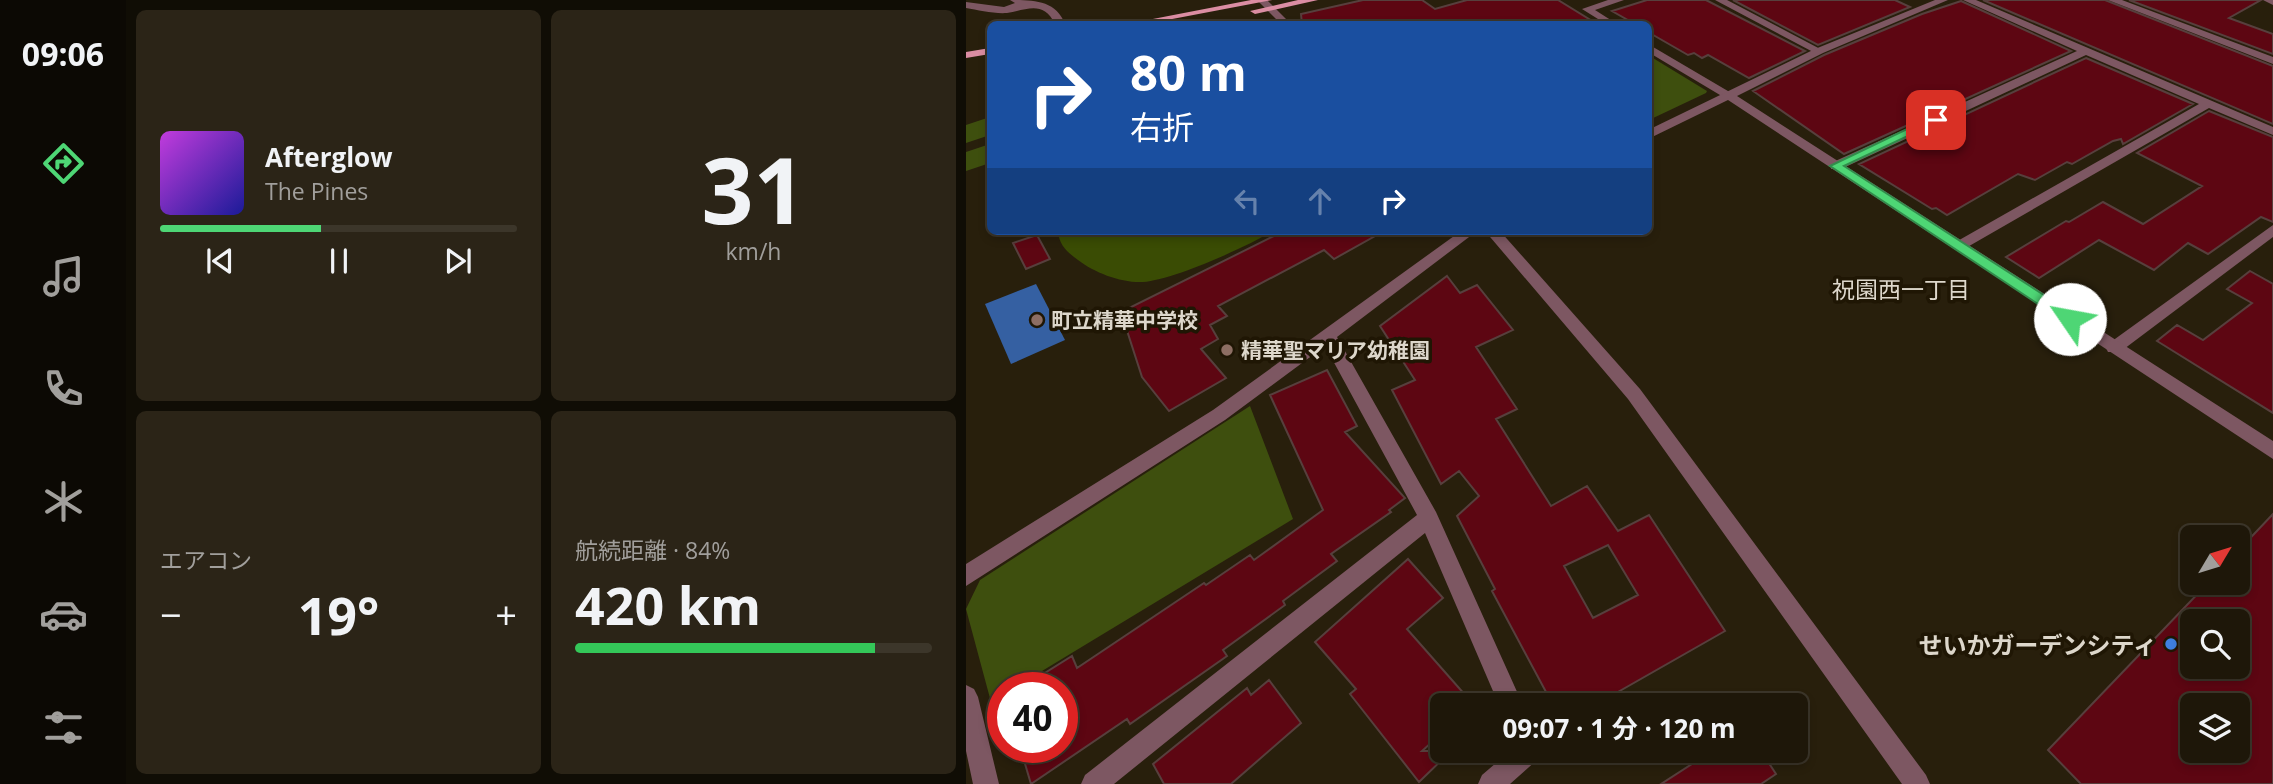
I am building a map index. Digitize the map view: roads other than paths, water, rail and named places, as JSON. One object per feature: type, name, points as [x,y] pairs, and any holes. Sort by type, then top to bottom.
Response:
[{"type":"main road","points":[[1150,21],[1265,2],[1313,0]]},
{"type":"main road","points":[[1195,21],[1265,2]]},
{"type":"main road","points":[[966,55],[987,52]]},
{"type":"main road","points":[[966,66],[987,62]]},
{"type":"street","points":[[1607,21],[1587,9],[1619,0]]},
{"type":"street","points":[[1720,0],[1819,51]]},
{"type":"street","points":[[1652,133],[1819,51],[1943,0]]},
{"type":"street","points":[[1968,0],[2273,131]]},
{"type":"street","points":[[2113,0],[2273,61]]},
{"type":"street","points":[[2268,0],[2273,2]]},
{"type":"street","points":[[966,5],[1005,10],[1021,1],[1049,8],[1057,14],[1059,21]]},
{"type":"street","points":[[1265,2],[1283,21]]},
{"type":"street","points":[[1652,49],[1729,96],[2273,451]]},
{"type":"street","points":[[1836,166],[2086,51]]},
{"type":"street","points":[[1959,246],[2208,103]]},
{"type":"street","points":[[2114,348],[2273,230]]},
{"type":"street","points":[[966,576],[1219,415],[1465,235]]},
{"type":"street","points":[[1496,235],[1555,300],[1634,394],[1917,784]]},
{"type":"street","points":[[1328,335],[1429,517],[1506,693]]},
{"type":"street","points":[[1094,784],[1429,517]]},
{"type":"street","points":[[966,697],[986,784]]},
{"type":"street","points":[[1491,784],[1515,763]]},
{"type":"water","points":[[1036,284],[1065,340],[1011,364],[985,304]]},
{"type":"place","name":"町立精華中学校","points":[[1037,320]]},
{"type":"place","name":"精華聖マリア幼稚園","points":[[1227,350]]},
{"type":"place","name":"せいかガーデンシティ","points":[[2171,644]]},
{"type":"district","name":"祝園西一丁目","points":[[1901,289]]}]
